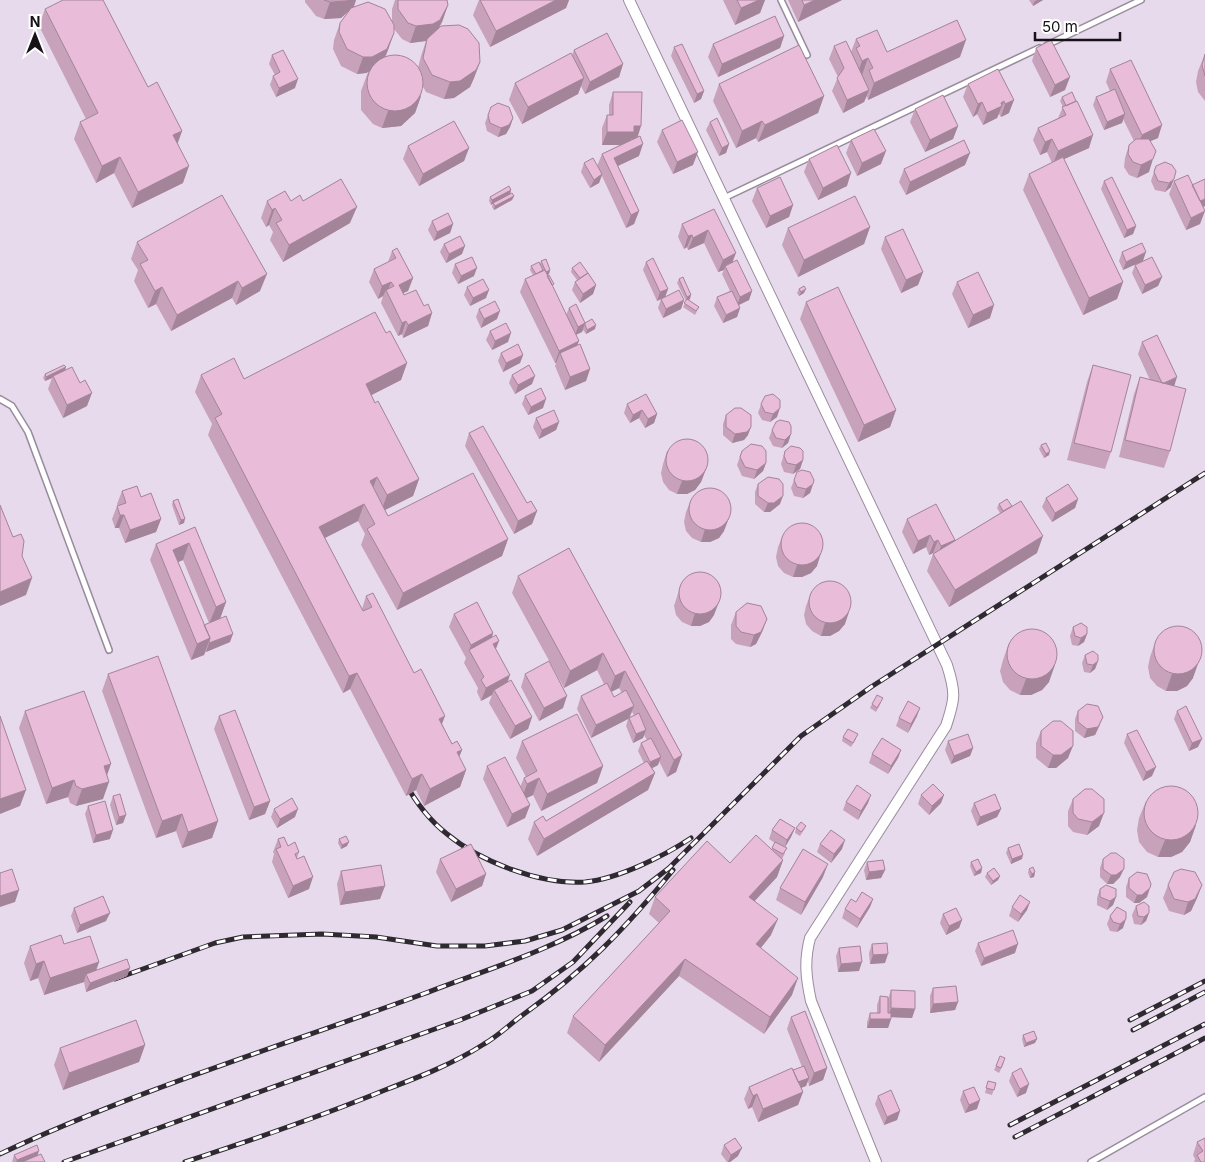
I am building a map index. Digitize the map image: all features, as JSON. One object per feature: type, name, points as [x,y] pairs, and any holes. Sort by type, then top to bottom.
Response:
[{"type":"street","points":[[629,0],[947,665],[954,689],[953,706],[946,726],[810,938],[806,955],[805,975],[812,1001],[876,1162]]},
{"type":"lane","points":[[781,0],[806,55]]},
{"type":"lane","points":[[724,198],[1141,0]]},
{"type":"lane","points":[[0,399],[12,406],[28,432],[108,650]]},
{"type":"lane","points":[[1091,1162],[1205,1097]]},
{"type":"building","points":[[63,0],[103,0],[148,87],[157,82],[182,131],[173,135],[189,166],[138,192],[120,157],[102,166],[80,122],[98,113],[45,9]]},
{"type":"building","points":[[324,0],[348,0],[330,2]]},
{"type":"building","points":[[398,0],[447,0],[448,5],[440,20],[433,24],[416,26],[408,23],[398,9]]},
{"type":"building","points":[[480,0],[556,0],[496,31]]},
{"type":"building","points":[[737,0],[759,0],[741,8]]},
{"type":"building","points":[[802,0],[815,0],[804,5]]},
{"type":"building","points":[[368,2],[385,9],[394,25],[394,33],[387,49],[372,57],[363,57],[347,49],[339,32],[340,23],[351,8]]},
{"type":"building","points":[[775,16],[784,36],[722,64],[713,44]]},
{"type":"building","points":[[957,20],[966,40],[874,83],[869,70],[873,68],[868,58],[862,61],[856,48],[860,46],[856,39],[877,30],[887,52]]},
{"type":"building","points":[[459,25],[468,29],[479,43],[480,62],[476,70],[460,81],[450,82],[432,75],[423,58],[427,39],[441,26]]},
{"type":"building","points":[[607,33],[623,64],[590,82],[574,50]]},
{"type":"building","points":[[1051,40],[1070,77],[1055,85],[1036,48]]},
{"type":"building","points":[[846,41],[869,90],[847,100],[837,78],[844,68],[834,46]]},
{"type":"building","points":[[682,44],[704,91],[697,94],[674,47]]},
{"type":"building","points":[[799,45],[824,96],[765,125],[762,121],[742,131],[719,84]]},
{"type":"building","points":[[283,50],[298,79],[279,88],[273,76],[280,72],[272,55]]},
{"type":"building","points":[[571,53],[584,78],[528,107],[515,83]]},
{"type":"building","points":[[1205,54],[1205,76],[1202,65]]},
{"type":"building","points":[[389,55],[401,55],[415,63],[423,77],[421,94],[415,103],[401,111],[389,111],[379,106],[372,99],[367,89],[367,77],[372,67],[379,60]]},
{"type":"building","points":[[1131,60],[1162,125],[1142,135],[1110,69]]},
{"type":"building","points":[[998,69],[1014,100],[1005,104],[1004,101],[1001,103],[1002,106],[987,113],[982,102],[978,104],[968,84]]},
{"type":"building","points":[[1115,89],[1125,114],[1107,122],[1096,97]]},
{"type":"building","points":[[613,92],[642,92],[641,126],[634,126],[634,132],[607,132],[607,115],[613,115]]},
{"type":"building","points":[[1072,92],[1076,101],[1066,106],[1062,97]]},
{"type":"building","points":[[943,95],[958,126],[930,140],[915,109]]},
{"type":"building","points":[[1077,101],[1093,135],[1058,151],[1052,139],[1045,142],[1038,128],[1066,115],[1062,107]]},
{"type":"building","points":[[498,103],[509,107],[513,118],[509,125],[501,128],[490,123],[488,115],[491,107]]},
{"type":"building","points":[[717,118],[729,144],[722,148],[710,122]]},
{"type":"building","points":[[682,120],[698,152],[677,162],[662,130]]},
{"type":"building","points":[[454,121],[469,148],[423,174],[408,146]]},
{"type":"building","points":[[874,129],[886,151],[862,163],[851,140]]},
{"type":"building","points":[[640,136],[643,144],[614,158],[639,211],[631,215],[602,154]]},
{"type":"building","points":[[1136,139],[1149,139],[1156,151],[1153,159],[1141,165],[1133,162],[1128,154],[1129,145]]},
{"type":"building","points":[[964,140],[970,153],[910,182],[904,169]]},
{"type":"building","points":[[837,145],[851,173],[823,188],[809,159]]},
{"type":"building","points":[[1063,157],[1123,282],[1089,298],[1029,174]]},
{"type":"building","points":[[593,158],[602,174],[594,180],[584,163]]},
{"type":"building","points":[[1165,162],[1172,165],[1176,171],[1174,179],[1169,183],[1158,181],[1154,172],[1156,166]]},
{"type":"building","points":[[1188,175],[1205,211],[1191,218],[1174,181]]},
{"type":"building","points":[[780,177],[793,205],[770,216],[757,188]]},
{"type":"building","points":[[1112,177],[1136,226],[1127,230],[1104,181]]},
{"type":"building","points":[[341,179],[357,207],[289,245],[276,223],[282,220],[275,208],[272,210],[267,201],[285,191],[291,201],[300,195],[303,201]]},
{"type":"building","points":[[1205,179],[1205,199],[1200,201],[1192,185]]},
{"type":"building","points":[[509,186],[511,190],[492,200],[490,197]]},
{"type":"building","points":[[512,193],[514,196],[495,206],[493,203]]},
{"type":"building","points":[[222,195],[267,274],[242,288],[238,281],[177,315],[162,287],[155,291],[140,264],[148,260],[137,242]]},
{"type":"building","points":[[855,196],[870,227],[804,260],[788,228]]},
{"type":"building","points":[[714,209],[736,253],[723,260],[708,230],[693,238],[692,235],[688,236],[682,224]]},
{"type":"building","points":[[448,213],[453,224],[437,232],[432,221]]},
{"type":"building","points":[[903,229],[923,272],[906,280],[885,237]]},
{"type":"building","points":[[460,236],[465,246],[449,254],[444,244]]},
{"type":"building","points":[[1142,243],[1146,252],[1126,262],[1122,252]]},
{"type":"building","points":[[397,248],[413,278],[399,285],[404,295],[416,290],[424,306],[428,304],[432,313],[408,325],[406,321],[402,323],[386,290],[394,286],[391,282],[382,286],[374,269],[396,258],[392,251]]},
{"type":"building","points":[[472,257],[477,268],[461,276],[455,264]]},
{"type":"building","points":[[1152,257],[1162,277],[1145,285],[1135,265]]},
{"type":"building","points":[[653,258],[668,289],[660,292],[646,262]]},
{"type":"building","points":[[546,259],[550,270],[546,272],[541,261]]},
{"type":"building","points":[[737,260],[752,291],[740,297],[725,266]]},
{"type":"building","points":[[539,262],[543,270],[536,274],[531,266]]},
{"type":"building","points":[[580,262],[588,273],[580,278],[572,268]]},
{"type":"building","points":[[545,270],[579,341],[559,351],[525,279]]},
{"type":"building","points":[[978,272],[994,305],[973,315],[957,282]]},
{"type":"building","points":[[588,273],[596,285],[583,294],[575,282]]},
{"type":"building","points":[[549,275],[554,284],[552,285],[547,276]]},
{"type":"building","points":[[683,277],[691,295],[687,297],[679,279]]},
{"type":"building","points":[[483,279],[489,290],[473,298],[467,287]]},
{"type":"building","points":[[804,286],[806,289],[801,292],[799,289]]},
{"type":"building","points":[[838,287],[896,410],[864,425],[806,302]]},
{"type":"building","points":[[679,290],[684,300],[666,309],[661,299]]},
{"type":"building","points":[[732,291],[740,308],[726,315],[717,297]]},
{"type":"building","points":[[687,299],[699,307],[696,311],[684,303]]},
{"type":"building","points":[[495,301],[500,311],[484,319],[479,309]]},
{"type":"building","points":[[576,304],[585,323],[578,327],[569,308]]},
{"type":"building","points":[[375,312],[386,333],[390,331],[407,363],[366,384],[375,403],[378,401],[419,479],[387,495],[377,477],[370,481],[388,516],[473,473],[508,539],[403,593],[367,529],[375,524],[364,504],[319,527],[363,611],[372,607],[366,596],[373,593],[414,673],[421,669],[445,716],[439,719],[452,744],[457,741],[462,750],[457,752],[466,770],[430,789],[422,774],[412,779],[357,673],[349,676],[215,418],[222,414],[201,375],[234,358],[244,379]]},
{"type":"building","points":[[592,319],[596,325],[587,330],[585,323]]},
{"type":"building","points":[[506,323],[511,333],[495,341],[490,331]]},
{"type":"building","points":[[1157,335],[1177,377],[1164,383],[1162,383],[1142,342]]},
{"type":"building","points":[[518,344],[523,355],[506,363],[501,353]]},
{"type":"building","points":[[580,344],[590,369],[570,377],[560,353]]},
{"type":"building","points":[[64,365],[66,367],[46,377],[45,374]]},
{"type":"building","points":[[529,365],[535,376],[518,385],[512,375]]},
{"type":"building","points":[[1093,365],[1131,375],[1111,452],[1074,443]]},
{"type":"building","points":[[72,367],[80,383],[85,380],[92,393],[67,405],[53,376]]},
{"type":"building","points":[[1140,377],[1186,389],[1170,451],[1125,440]]},
{"type":"building","points":[[541,388],[546,399],[531,407],[525,396]]},
{"type":"building","points":[[646,394],[657,414],[648,419],[642,410],[633,415],[627,404]]},
{"type":"building","points":[[773,394],[780,400],[780,408],[773,414],[765,412],[761,404],[765,396]]},
{"type":"building","points":[[735,408],[741,408],[751,415],[751,427],[747,432],[735,434],[726,427],[726,415]]},
{"type":"building","points":[[554,410],[559,422],[542,430],[536,418]]},
{"type":"building","points":[[780,420],[789,422],[791,426],[791,434],[785,440],[776,438],[772,430],[776,422]]},
{"type":"building","points":[[483,426],[527,503],[531,501],[537,511],[518,521],[469,433]]},
{"type":"building","points":[[687,439],[702,445],[708,460],[702,475],[687,481],[672,475],[666,460],[672,445]]},
{"type":"building","points":[[1046,443],[1050,451],[1046,454],[1041,445]]},
{"type":"building","points":[[751,444],[762,446],[766,451],[766,463],[757,470],[745,467],[740,457],[742,451]]},
{"type":"building","points":[[791,446],[800,448],[803,451],[803,460],[796,465],[787,463],[784,456],[785,451]]},
{"type":"building","points":[[802,470],[810,472],[814,480],[813,484],[806,489],[797,487],[794,480],[797,472]]},
{"type":"building","points":[[768,477],[779,479],[783,484],[783,496],[774,503],[768,503],[758,496],[758,484]]},
{"type":"building","points":[[1068,484],[1078,499],[1055,513],[1046,498]]},
{"type":"building","points":[[137,486],[141,497],[151,493],[161,519],[130,530],[124,515],[120,515],[117,506],[126,503],[122,491]]},
{"type":"building","points":[[710,488],[725,494],[731,509],[725,524],[710,530],[695,524],[689,509],[695,494]]},
{"type":"building","points":[[178,499],[185,519],[181,520],[173,501]]},
{"type":"building","points":[[1007,499],[1012,506],[1003,511],[999,504]]},
{"type":"building","points":[[1021,501],[1043,536],[955,590],[933,554]]},
{"type":"building","points":[[936,504],[955,540],[941,546],[938,540],[934,542],[930,535],[918,541],[907,519]]},
{"type":"building","points":[[0,505],[13,537],[21,534],[24,541],[22,556],[32,578],[0,592]]},
{"type":"building","points":[[802,523],[817,529],[823,544],[817,559],[802,565],[787,559],[781,544],[787,529]]},
{"type":"building","points":[[195,527],[226,602],[216,607],[189,543],[173,550],[210,638],[197,644],[156,544]]},
{"type":"building","points":[[569,548],[682,755],[674,760],[625,671],[615,676],[603,653],[570,671],[518,576]]},
{"type":"building","points":[[700,572],[715,578],[721,593],[715,608],[700,614],[685,608],[679,593],[685,578]]},
{"type":"building","points":[[830,581],[845,587],[851,602],[845,617],[830,623],[815,617],[809,602],[815,587]]},
{"type":"building","points":[[477,602],[493,633],[471,645],[454,614]]},
{"type":"building","points":[[747,603],[761,606],[767,619],[761,632],[754,635],[741,632],[736,626],[736,612]]},
{"type":"building","points":[[226,616],[233,634],[209,643],[210,638],[204,625]]},
{"type":"building","points":[[1081,623],[1087,627],[1087,634],[1081,638],[1075,636],[1073,627]]},
{"type":"building","points":[[1178,626],[1187,628],[1195,633],[1200,641],[1202,650],[1200,659],[1195,667],[1187,672],[1178,674],[1169,672],[1161,667],[1156,659],[1154,650],[1156,641],[1161,633],[1169,628]]},
{"type":"building","points":[[1032,629],[1042,631],[1050,636],[1055,644],[1057,654],[1055,664],[1050,672],[1042,677],[1032,679],[1022,677],[1014,672],[1009,664],[1007,654],[1009,644],[1014,636],[1022,631]]},
{"type":"building","points":[[496,635],[499,641],[493,644],[510,675],[486,688],[481,680],[484,677],[469,650]]},
{"type":"building","points":[[1093,651],[1098,655],[1098,661],[1093,665],[1087,664],[1085,655]]},
{"type":"building","points":[[158,656],[218,821],[188,832],[182,814],[162,821],[108,674]]},
{"type":"building","points":[[549,661],[567,696],[544,708],[525,674]]},
{"type":"building","points":[[511,680],[532,717],[515,726],[494,690]]},
{"type":"building","points":[[607,683],[614,697],[626,690],[634,706],[596,725],[581,696]]},
{"type":"building","points":[[84,691],[111,764],[104,766],[109,782],[82,789],[76,786],[74,780],[52,788],[25,711]]},
{"type":"building","points":[[877,695],[883,698],[877,708],[872,704]]},
{"type":"building","points":[[908,701],[920,708],[911,724],[899,718]]},
{"type":"building","points":[[1087,704],[1098,706],[1103,717],[1098,727],[1087,729],[1078,722],[1078,711]]},
{"type":"building","points":[[1186,706],[1202,739],[1192,743],[1177,711]]},
{"type":"building","points":[[235,710],[270,801],[254,807],[219,716]]},
{"type":"building","points":[[639,713],[646,730],[636,734],[629,718]]},
{"type":"building","points":[[577,714],[603,766],[547,794],[539,778],[527,784],[524,778],[537,771],[522,741]]},
{"type":"building","points":[[0,716],[26,790],[0,799]]},
{"type":"building","points":[[1053,721],[1061,721],[1073,731],[1073,746],[1061,755],[1053,755],[1041,746],[1041,731]]},
{"type":"building","points":[[848,729],[858,734],[853,743],[843,737]]},
{"type":"building","points":[[1137,730],[1156,767],[1146,772],[1127,734]]},
{"type":"building","points":[[968,734],[973,748],[954,756],[948,741]]},
{"type":"building","points":[[651,738],[661,757],[650,762],[641,743]]},
{"type":"building","points":[[882,738],[901,750],[891,766],[872,754]]},
{"type":"building","points":[[505,757],[530,805],[512,814],[487,766]]},
{"type":"building","points":[[647,761],[655,773],[544,839],[534,822],[543,816],[546,821]]},
{"type":"building","points":[[933,784],[944,795],[932,806],[921,795]]},
{"type":"building","points":[[857,785],[871,795],[861,811],[846,802]]},
{"type":"building","points":[[1166,786],[1176,786],[1186,790],[1194,798],[1198,813],[1194,828],[1186,836],[1176,840],[1166,840],[1156,836],[1148,828],[1144,818],[1144,808],[1148,798],[1156,790]]},
{"type":"building","points":[[1085,789],[1092,789],[1104,799],[1104,813],[1092,822],[1078,819],[1073,813],[1073,799]]},
{"type":"building","points":[[120,794],[126,815],[119,817],[113,796]]},
{"type":"building","points":[[995,794],[1001,809],[980,817],[974,803]]},
{"type":"building","points":[[292,798],[298,809],[280,819],[274,809]]},
{"type":"building","points":[[105,801],[113,830],[96,835],[88,806]]},
{"type":"building","points":[[780,819],[795,828],[787,840],[772,830]]},
{"type":"building","points":[[801,822],[806,826],[801,832],[796,828]]},
{"type":"building","points":[[831,830],[845,840],[834,854],[820,844]]},
{"type":"building","points":[[756,835],[783,860],[749,897],[778,919],[756,944],[798,978],[770,1017],[685,959],[605,1045],[573,1016],[670,911],[655,897],[707,841],[730,863]]},
{"type":"building","points":[[346,836],[349,842],[342,845],[339,839]]},
{"type":"building","points":[[284,837],[288,846],[295,842],[299,852],[295,854],[297,859],[304,856],[313,877],[293,886],[276,849],[281,847],[278,839]]},
{"type":"building","points":[[775,842],[787,848],[783,854],[772,848]]},
{"type":"building","points":[[471,844],[486,874],[456,889],[440,859]]},
{"type":"building","points":[[1019,844],[1023,855],[1012,859],[1008,848]]},
{"type":"building","points":[[803,849],[828,864],[805,902],[780,888]]},
{"type":"building","points":[[1111,853],[1116,853],[1124,859],[1124,869],[1116,875],[1111,875],[1103,869],[1103,859]]},
{"type":"building","points":[[978,859],[982,868],[976,872],[971,862]]},
{"type":"building","points":[[883,860],[885,870],[869,872],[867,862]]},
{"type":"building","points":[[381,865],[385,886],[345,892],[341,871]]},
{"type":"building","points":[[1033,867],[1035,872],[1032,874],[1029,869]]},
{"type":"building","points":[[994,868],[1000,876],[993,881],[987,873]]},
{"type":"building","points":[[12,869],[19,890],[0,896],[0,873]]},
{"type":"building","points":[[1181,869],[1195,872],[1202,885],[1195,899],[1188,902],[1174,899],[1168,885],[1174,872]]},
{"type":"building","points":[[1137,872],[1147,874],[1151,884],[1150,888],[1142,895],[1137,895],[1129,888],[1129,878]]},
{"type":"building","points":[[1106,885],[1116,889],[1116,897],[1110,901],[1100,897],[1100,889]]},
{"type":"building","points":[[862,892],[873,899],[860,919],[845,909],[851,899],[856,902]]},
{"type":"building","points":[[1020,895],[1030,902],[1021,914],[1012,907]]},
{"type":"building","points":[[103,896],[110,913],[80,925],[74,908]]},
{"type":"building","points":[[1144,902],[1149,906],[1149,913],[1144,917],[1138,916],[1136,906]]},
{"type":"building","points":[[1117,907],[1126,912],[1126,919],[1120,924],[1113,922],[1110,916]]},
{"type":"building","points":[[956,908],[962,920],[949,926],[943,914]]},
{"type":"building","points":[[1013,930],[1018,944],[984,958],[978,943]]},
{"type":"building","points":[[61,935],[64,944],[90,936],[99,962],[50,978],[44,961],[36,964],[30,946]]},
{"type":"building","points":[[887,943],[888,954],[873,955],[872,944]]},
{"type":"building","points":[[860,946],[862,962],[841,964],[839,948]]},
{"type":"building","points":[[127,959],[130,968],[90,983],[86,974]]},
{"type":"building","points":[[956,986],[958,1002],[933,1004],[933,988]]},
{"type":"building","points":[[891,990],[915,991],[915,1009],[891,1008]]},
{"type":"building","points":[[880,996],[888,997],[888,1013],[891,1013],[891,1019],[870,1019],[870,1013],[880,1013]]},
{"type":"building","points":[[805,1011],[827,1068],[814,1073],[791,1017]]},
{"type":"building","points":[[136,1020],[145,1045],[69,1073],[60,1048]]},
{"type":"building","points":[[1034,1031],[1037,1039],[1026,1043],[1023,1035]]},
{"type":"building","points":[[1000,1056],[1005,1058],[1001,1068],[996,1066]]},
{"type":"building","points":[[804,1066],[809,1078],[798,1082],[793,1070]]},
{"type":"building","points":[[792,1068],[803,1092],[763,1109],[757,1094],[753,1096],[749,1087]]},
{"type":"building","points":[[1021,1068],[1029,1084],[1020,1089],[1012,1073]]},
{"type":"building","points":[[988,1081],[996,1083],[994,1090],[986,1088]]},
{"type":"building","points":[[974,1087],[980,1100],[969,1105],[963,1091]]},
{"type":"building","points":[[891,1090],[900,1111],[887,1117],[878,1096]]},
{"type":"building","points":[[735,1138],[742,1148],[731,1155],[724,1145]]},
{"type":"building","points":[[1205,1138],[1205,1162],[1201,1162],[1197,1155],[1203,1151],[1197,1142]]},
{"type":"building","points":[[37,1145],[39,1151],[17,1160],[14,1155]]},
{"type":"building","points":[[41,1154],[45,1162],[22,1162]]},
{"type":"railway","points":[[115,979],[215,943],[243,937],[322,934],[376,937],[437,946],[485,946],[525,941],[562,930],[639,891],[669,868],[801,736],[871,687],[1205,473]]},
{"type":"railway","points":[[404,781],[428,816],[440,829],[461,844],[477,854],[512,870],[550,880],[585,882],[626,872],[668,852],[691,838]]},
{"type":"railway","points":[[185,1162],[335,1110],[423,1075],[448,1064],[489,1041],[546,998],[585,965],[621,930],[673,870]]},
{"type":"railway","points":[[64,1162],[460,1020],[532,991],[573,962],[630,902]]},
{"type":"railway","points":[[0,1154],[51,1131],[156,1089],[540,950],[607,916]]},
{"type":"railway","points":[[1130,1020],[1205,981]]},
{"type":"railway","points":[[1133,1030],[1205,992]]},
{"type":"railway","points":[[1010,1125],[1205,1024]]},
{"type":"railway","points":[[1015,1137],[1205,1038]]}]
